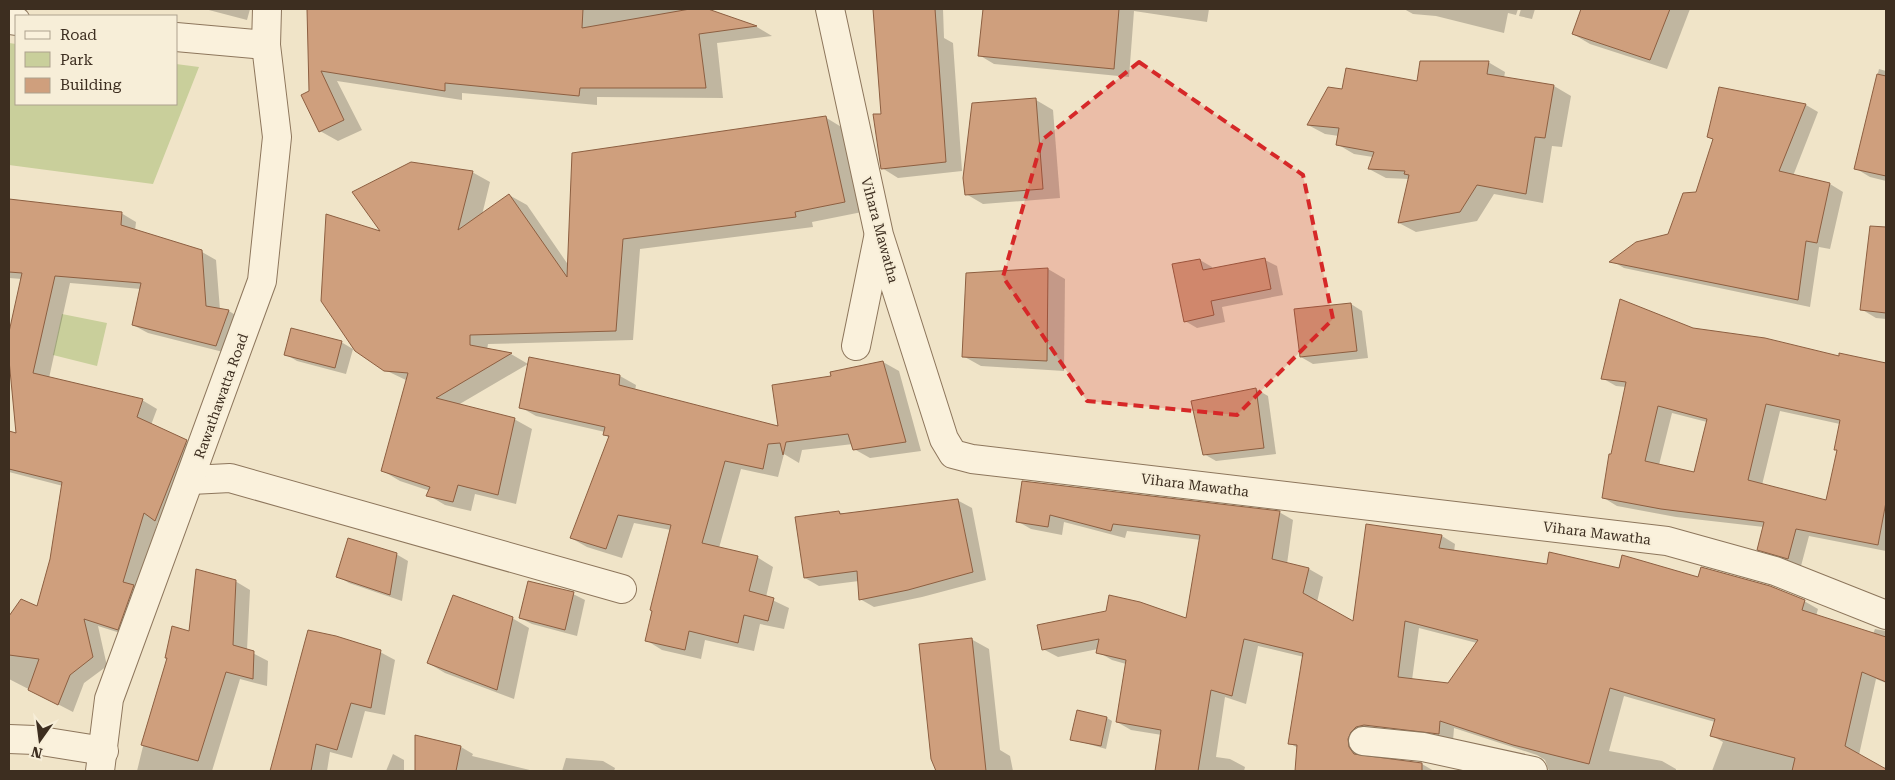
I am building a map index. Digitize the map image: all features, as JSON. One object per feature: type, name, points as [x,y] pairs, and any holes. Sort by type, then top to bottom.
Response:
[{"type":"street","name":"Rawathawatta Road","points":[[102,761],[110,699],[262,281],[277,137],[266,45],[267,9]]},
{"type":"street","name":"Vihara Mawatha","points":[[830,9],[879,236],[944,439],[953,454],[982,460],[1667,541],[1775,571],[1886,615]]},
{"type":"street","points":[[178,37],[266,45]]},
{"type":"street","points":[[856,346],[879,236]]},
{"type":"street","points":[[190,480],[230,478],[622,589]]},
{"type":"street","points":[[9,739],[35,740],[102,761]]},
{"type":"street","points":[[1363,741],[1423,747],[1533,771]]},
{"type":"highlighted area","points":[[1139,62],[1303,175],[1333,319],[1237,415],[1087,401],[1003,277],[1042,140]]},
{"type":"green space","points":[[9,43],[15,44],[15,105],[178,105],[178,64],[199,67],[153,184],[9,165]]},
{"type":"green space","points":[[62,314],[107,323],[97,366],[53,355]]},
{"type":"building","points":[[307,9],[583,9],[582,28],[690,9],[708,9],[757,26],[699,34],[706,88],[580,88],[579,96],[445,83],[445,91],[321,71],[344,120],[319,132],[301,95],[309,91]]},
{"type":"building","points":[[873,9],[935,9],[946,162],[881,169],[873,114],[881,114]]},
{"type":"building","points":[[983,9],[1119,9],[1114,69],[978,56]]},
{"type":"building","points":[[1581,9],[1670,9],[1650,60],[1572,34]]},
{"type":"building","points":[[1420,61],[1489,61],[1487,74],[1554,85],[1545,138],[1535,137],[1526,194],[1477,185],[1460,212],[1398,223],[1409,175],[1404,174],[1405,171],[1368,169],[1374,152],[1336,145],[1339,128],[1307,125],[1328,87],[1342,89],[1346,68],[1417,81]]},
{"type":"building","points":[[1877,74],[1886,76],[1886,176],[1854,169]]},
{"type":"building","points":[[1719,87],[1806,104],[1779,171],[1830,183],[1817,243],[1806,241],[1798,300],[1609,262],[1636,242],[1668,234],[1683,193],[1696,192],[1713,139],[1707,137]]},
{"type":"building","points":[[1036,98],[1043,189],[965,195],[963,178],[972,103]]},
{"type":"building","points":[[826,116],[845,202],[795,212],[796,217],[623,239],[616,331],[470,335],[470,345],[512,353],[436,398],[515,418],[498,495],[458,485],[453,502],[426,496],[430,487],[381,471],[408,373],[384,371],[355,351],[321,301],[326,214],[380,231],[352,192],[411,162],[473,171],[458,230],[509,194],[567,277],[572,153]]},
{"type":"building","points":[[9,199],[122,212],[121,225],[202,250],[206,306],[229,310],[216,346],[132,325],[141,283],[55,276],[33,373],[143,399],[137,417],[187,440],[155,521],[144,513],[123,582],[134,585],[118,630],[84,619],[93,657],[70,675],[58,705],[28,690],[39,659],[9,655],[9,616],[21,599],[37,606],[50,559],[62,482],[9,469],[9,431],[16,433],[9,360],[9,332],[22,273],[9,272]]},
{"type":"building","points":[[1870,226],[1886,227],[1886,313],[1860,310]]},
{"type":"building","points":[[1265,258],[1271,289],[1211,301],[1214,315],[1184,322],[1172,264],[1200,259],[1203,270]]},
{"type":"building","points":[[1048,268],[1047,361],[962,357],[966,273]]},
{"type":"building","points":[[1620,299],[1693,328],[1765,338],[1839,356],[1839,353],[1886,363],[1886,502],[1878,545],[1796,529],[1788,559],[1757,550],[1764,522],[1661,509],[1602,498],[1609,454],[1611,454],[1626,382],[1601,379]],"holes":[[[1766,404],[1840,420],[1834,450],[1837,450],[1826,500],[1748,480]],[[1658,406],[1707,419],[1694,472],[1645,461]]]},
{"type":"building","points":[[1351,303],[1357,351],[1300,357],[1294,309]]},
{"type":"building","points":[[291,328],[342,341],[335,368],[284,355]]},
{"type":"building","points":[[529,357],[620,375],[619,385],[778,426],[772,385],[831,376],[830,372],[883,361],[906,442],[853,450],[848,434],[786,442],[783,455],[780,443],[768,444],[763,469],[725,461],[702,543],[758,556],[749,591],[774,598],[768,621],[744,615],[738,643],[689,631],[685,650],[645,641],[652,611],[650,610],[671,525],[618,515],[606,549],[570,538],[609,436],[603,435],[605,427],[519,408]]},
{"type":"building","points":[[1256,388],[1264,448],[1203,455],[1191,401]]},
{"type":"building","points":[[1022,481],[1280,511],[1272,559],[1309,568],[1303,593],[1353,621],[1366,524],[1442,535],[1439,548],[1547,564],[1549,552],[1619,568],[1622,555],[1698,577],[1701,567],[1770,586],[1805,600],[1802,610],[1886,637],[1886,682],[1862,672],[1845,746],[1886,769],[1886,771],[1792,771],[1795,758],[1710,736],[1715,719],[1610,688],[1589,764],[1513,745],[1440,721],[1439,734],[1364,725],[1356,727],[1348,739],[1349,747],[1354,754],[1422,763],[1422,771],[1295,771],[1297,745],[1288,744],[1303,653],[1244,639],[1232,696],[1211,690],[1198,771],[1155,771],[1161,730],[1116,722],[1126,660],[1096,653],[1099,639],[1042,650],[1037,625],[1106,611],[1109,595],[1140,602],[1186,618],[1200,535],[1113,524],[1111,531],[1050,515],[1048,527],[1016,522]],"holes":[[[1405,621],[1478,640],[1448,683],[1398,677]]]},
{"type":"building","points":[[958,499],[973,572],[908,590],[859,600],[857,571],[804,578],[795,517],[839,511],[840,514]]},
{"type":"building","points":[[348,538],[397,553],[390,595],[336,577]]},
{"type":"building","points":[[196,569],[236,580],[233,645],[254,651],[253,679],[226,672],[198,761],[141,745],[167,658],[165,658],[172,626],[189,631]]},
{"type":"building","points":[[528,581],[574,592],[565,630],[519,618]]},
{"type":"building","points":[[453,595],[513,617],[497,690],[427,663]]},
{"type":"building","points":[[308,630],[336,636],[381,650],[371,708],[351,703],[337,750],[316,744],[311,771],[270,771]]},
{"type":"building","points":[[972,638],[986,771],[936,771],[931,759],[919,644]]},
{"type":"building","points":[[1077,710],[1107,717],[1101,746],[1070,740]]},
{"type":"building","points":[[415,735],[461,746],[456,771],[415,771]]}]
